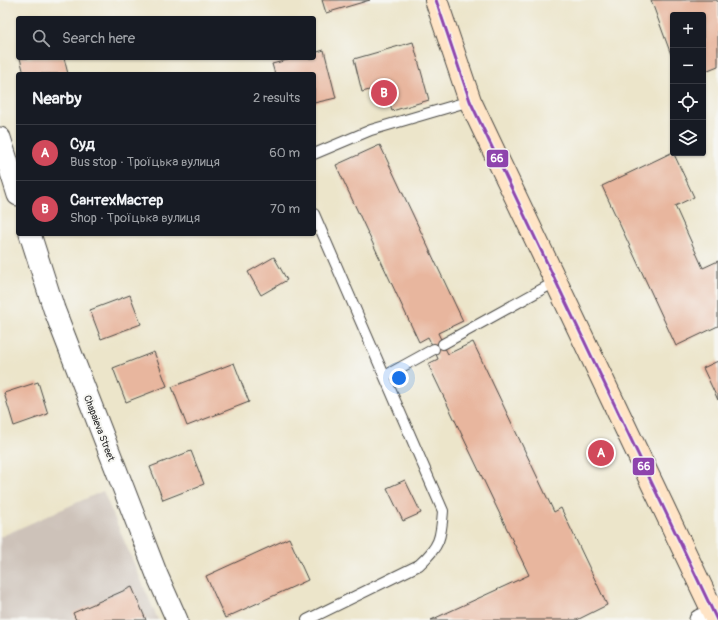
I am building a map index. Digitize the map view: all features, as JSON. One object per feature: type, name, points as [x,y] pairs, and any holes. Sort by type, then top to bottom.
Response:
[{"type":"main road","points":[[436,0],[470,101],[712,617]]},
{"type":"street","points":[[0,138],[16,189]]},
{"type":"street","name":"Chapaieva Street","points":[[31,236],[54,309],[157,575],[177,620]]},
{"type":"lane","points":[[316,153],[371,130],[470,101]]},
{"type":"lane","points":[[307,620],[419,565],[428,557],[438,543],[442,528],[443,511],[316,219]]},
{"type":"lane","points":[[443,344],[555,282]]},
{"type":"lane","points":[[384,376],[434,349]]},
{"type":"shaded area","points":[[103,491],[158,620],[0,620],[0,537]]},
{"type":"building","points":[[322,0],[370,0],[326,13]]},
{"type":"building","points":[[651,0],[717,0],[718,66],[706,71],[706,12],[670,12],[670,52]]},
{"type":"building","points":[[413,42],[429,100],[392,111],[385,86],[362,92],[354,59]]},
{"type":"building","points":[[324,50],[336,98],[316,103],[316,72],[274,72],[272,64],[287,60],[316,60],[316,52]]},
{"type":"building","points":[[20,60],[64,60],[68,72],[24,72]]},
{"type":"building","points":[[380,145],[463,321],[438,333],[443,344],[448,354],[473,342],[554,512],[561,508],[607,605],[577,620],[431,620],[529,575],[428,364],[438,359],[434,349],[428,337],[419,342],[336,165]]},
{"type":"building","points":[[670,153],[670,156],[675,156],[694,197],[675,206],[703,268],[718,261],[718,326],[676,346],[602,186]]},
{"type":"building","points":[[274,257],[287,280],[261,295],[248,272]]},
{"type":"building","points":[[130,295],[141,324],[101,339],[90,310]]},
{"type":"building","points":[[154,352],[167,386],[126,402],[113,368]]},
{"type":"building","points":[[718,361],[718,400],[703,368]]},
{"type":"building","points":[[234,363],[249,402],[187,426],[172,387]]},
{"type":"building","points":[[38,382],[48,414],[14,426],[4,393]]},
{"type":"building","points":[[191,451],[204,484],[163,500],[150,467]]},
{"type":"building","points":[[405,480],[421,513],[403,521],[387,488]]},
{"type":"building","points":[[289,538],[308,580],[225,618],[206,576]]},
{"type":"building","points":[[132,587],[146,620],[76,620],[73,613]]},
{"type":"transit line","name":"66","points":[[436,0],[470,101],[717,620]]},
{"type":"place","name":"СантехМастер","points":[[384,93]]},
{"type":"place","name":"Суд","points":[[601,453]]}]
